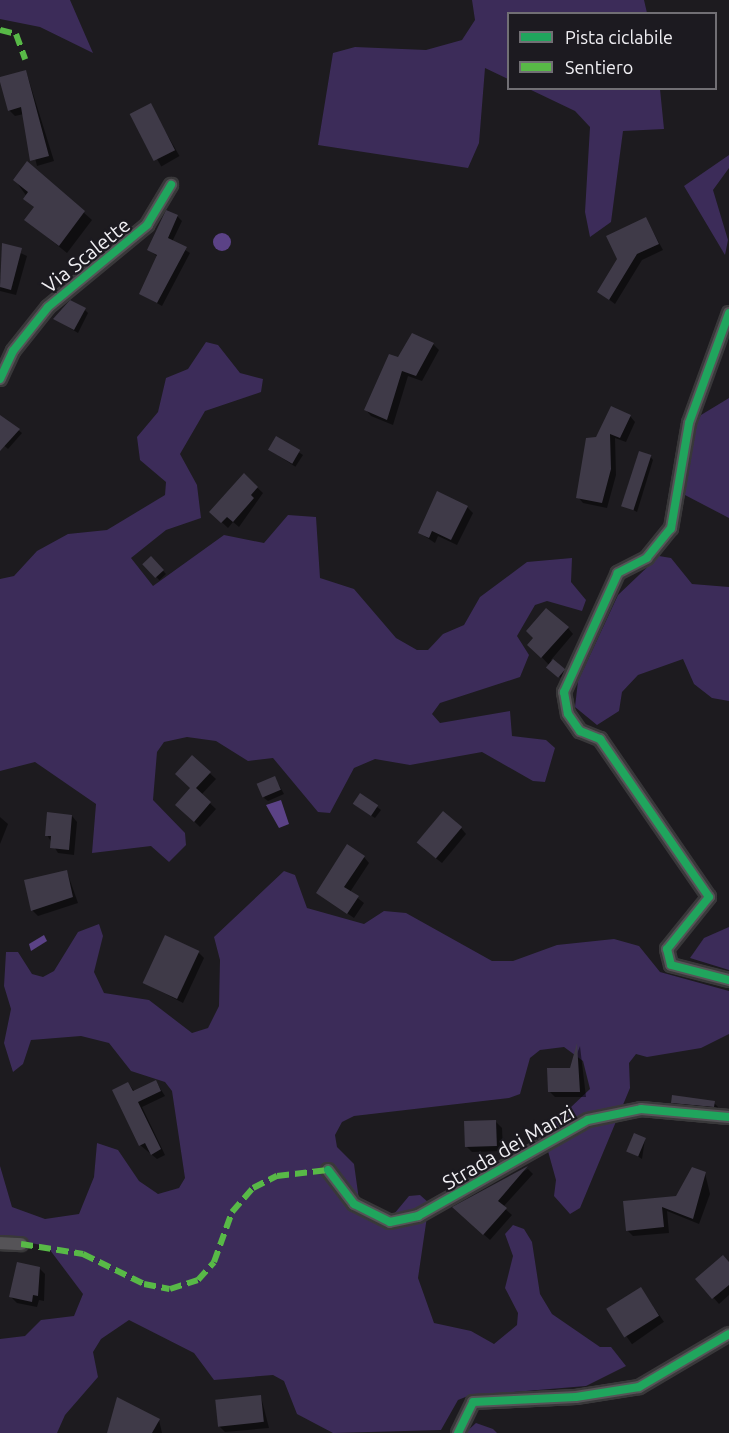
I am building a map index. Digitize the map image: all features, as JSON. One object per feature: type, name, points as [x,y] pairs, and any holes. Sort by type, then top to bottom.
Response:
[{"type":"street","name":"Via Scalette","points":[[0,379],[13,351],[48,307],[147,225],[171,185]]},
{"type":"street","points":[[729,313],[688,423],[671,528],[647,558],[618,573],[564,692],[568,714],[580,731],[600,739],[709,897],[667,949],[671,965],[729,980]]},
{"type":"street","name":"Strada dei Manzi","points":[[328,1170],[354,1204],[390,1222],[426,1212],[588,1120],[641,1109],[729,1118]]},
{"type":"street","points":[[0,1243],[21,1244]]},
{"type":"street","points":[[458,1433],[473,1402],[576,1397],[639,1387],[729,1334]]},
{"type":"shaded area","points":[[0,0],[70,0],[93,53],[40,27],[0,19]]},
{"type":"shaded area","points":[[472,0],[644,0],[647,12],[507,12],[507,79],[485,68],[479,143],[468,168],[318,145],[333,53],[355,47],[426,50],[462,40],[475,20]]},
{"type":"shaded area","points":[[531,90],[660,90],[664,129],[623,131],[611,222],[590,237],[585,212],[590,127],[575,111]]},
{"type":"shaded area","points":[[729,155],[729,168],[713,190],[728,240],[725,255],[684,186]]},
{"type":"shaded area","points":[[222,233],[228,236],[231,242],[228,248],[222,251],[216,248],[213,242],[216,236]]},
{"type":"shaded area","points":[[206,342],[218,345],[240,373],[263,379],[261,392],[205,411],[180,454],[197,485],[201,518],[166,530],[131,558],[153,586],[224,535],[264,543],[288,515],[316,517],[320,578],[354,589],[396,638],[417,650],[428,650],[443,634],[464,625],[480,597],[527,562],[572,558],[571,582],[586,600],[582,611],[547,601],[535,605],[517,636],[529,655],[520,677],[440,703],[432,714],[440,723],[510,711],[512,736],[546,740],[555,748],[545,782],[533,781],[482,752],[410,765],[375,759],[354,768],[330,813],[318,812],[273,758],[248,761],[216,741],[187,737],[164,742],[157,752],[153,800],[185,833],[186,845],[169,862],[151,846],[92,853],[96,804],[35,762],[0,771],[0,579],[14,576],[37,551],[68,534],[107,530],[165,495],[166,482],[140,460],[137,437],[158,412],[166,378],[188,369]]},
{"type":"shaded area","points":[[729,398],[729,518],[683,494],[695,426],[701,415]]},
{"type":"shaded area","points":[[659,556],[671,558],[692,584],[729,587],[729,701],[712,698],[694,684],[683,659],[638,675],[622,692],[619,711],[597,725],[575,707],[578,681],[618,595]]},
{"type":"shaded area","points":[[281,800],[289,824],[279,828],[266,805]]},
{"type":"shaded area","points":[[284,871],[295,875],[307,908],[364,924],[384,911],[406,913],[492,961],[513,961],[557,945],[614,939],[639,946],[660,972],[729,991],[729,1034],[701,1048],[647,1057],[636,1054],[629,1063],[630,1088],[580,1208],[570,1214],[554,1196],[556,1180],[546,1144],[550,1127],[590,1089],[583,1061],[564,1047],[540,1050],[530,1058],[520,1094],[509,1098],[354,1116],[342,1122],[335,1135],[337,1147],[354,1164],[360,1207],[380,1218],[394,1214],[409,1196],[420,1195],[429,1203],[418,1278],[434,1323],[471,1331],[494,1344],[517,1325],[518,1313],[505,1288],[513,1256],[505,1234],[513,1225],[524,1229],[532,1242],[540,1294],[552,1314],[600,1347],[611,1347],[626,1366],[586,1386],[468,1396],[458,1400],[441,1430],[333,1433],[297,1414],[284,1381],[273,1375],[214,1380],[194,1353],[129,1320],[101,1339],[93,1352],[98,1377],[65,1415],[57,1433],[0,1433],[0,1339],[25,1336],[41,1320],[74,1316],[83,1294],[47,1246],[14,1240],[0,1247],[0,1166],[12,1207],[45,1219],[79,1214],[94,1177],[97,1143],[118,1150],[139,1181],[158,1194],[179,1188],[185,1178],[172,1091],[165,1082],[131,1071],[109,1043],[81,1036],[31,1040],[23,1064],[13,1072],[4,1043],[11,1009],[4,986],[6,952],[18,952],[32,974],[43,977],[54,971],[78,932],[99,924],[103,936],[94,972],[104,993],[149,1000],[192,1033],[208,1028],[219,1006],[220,960],[214,937]]},
{"type":"shaded area","points":[[729,927],[729,970],[690,958],[704,938]]},
{"type":"shaded area","points":[[44,935],[47,941],[31,951],[29,944]]},
{"type":"shaded area","points":[[476,1423],[493,1429],[497,1433],[465,1433]]},
{"type":"building","points":[[26,70],[49,156],[30,161],[21,107],[8,111],[0,82],[0,77]]},
{"type":"building","points":[[151,103],[175,150],[154,161],[130,114]]},
{"type":"building","points":[[27,161],[85,211],[59,246],[24,220],[34,207],[23,199],[28,192],[13,180]]},
{"type":"building","points":[[166,210],[178,215],[168,238],[187,247],[157,303],[139,294],[157,255],[147,250]]},
{"type":"building","points":[[646,217],[659,244],[637,254],[609,300],[597,292],[617,259],[606,236]]},
{"type":"building","points":[[2,243],[22,248],[11,290],[0,287]]},
{"type":"building","points":[[70,300],[86,308],[74,330],[53,319]]},
{"type":"building","points":[[412,333],[434,343],[416,376],[402,371],[387,420],[364,410],[389,354],[398,357]]},
{"type":"building","points":[[611,406],[631,415],[620,438],[610,434],[611,469],[602,503],[576,498],[586,438],[596,437]]},
{"type":"building","points":[[0,415],[20,429],[0,451]]},
{"type":"building","points":[[276,436],[300,450],[292,464],[268,450]]},
{"type":"building","points":[[639,451],[651,455],[633,510],[621,506]]},
{"type":"building","points":[[244,473],[258,487],[251,495],[254,498],[233,522],[227,517],[221,523],[209,512]]},
{"type":"building","points":[[437,491],[468,506],[451,540],[432,531],[429,538],[418,533]]},
{"type":"building","points":[[151,556],[164,570],[155,578],[142,564]]},
{"type":"building","points":[[546,608],[569,627],[541,658],[527,645],[533,638],[526,631]]},
{"type":"building","points":[[553,659],[565,669],[558,678],[546,667]]},
{"type":"building","points":[[192,755],[211,772],[196,788],[211,802],[194,822],[175,805],[190,788],[175,774]]},
{"type":"building","points":[[275,776],[281,790],[262,798],[257,784]]},
{"type":"building","points":[[360,793],[378,805],[371,816],[353,804]]},
{"type":"building","points":[[443,811],[462,827],[436,858],[417,842]]},
{"type":"building","points":[[47,812],[72,815],[69,850],[50,848],[51,836],[45,836]]},
{"type":"building","points":[[347,844],[365,856],[344,887],[359,896],[347,914],[316,893]]},
{"type":"building","points":[[67,870],[73,897],[31,911],[24,880]]},
{"type":"building","points":[[165,935],[199,951],[177,999],[143,983]]},
{"type":"building","points":[[577,1043],[580,1092],[548,1092],[547,1068],[570,1068]]},
{"type":"building","points":[[156,1080],[161,1091],[138,1102],[161,1149],[151,1155],[145,1143],[139,1146],[112,1090],[128,1082],[133,1091]]},
{"type":"building","points":[[672,1095],[715,1101],[714,1107],[671,1103]]},
{"type":"building","points":[[496,1120],[497,1146],[465,1147],[464,1121]]},
{"type":"building","points":[[634,1133],[646,1138],[638,1156],[626,1151]]},
{"type":"building","points":[[528,1166],[498,1201],[507,1208],[483,1235],[452,1207]]},
{"type":"building","points":[[692,1167],[706,1172],[693,1219],[662,1207],[664,1227],[626,1231],[623,1201],[676,1196]]},
{"type":"building","points":[[723,1255],[729,1262],[729,1285],[712,1299],[695,1279]]},
{"type":"building","points":[[17,1262],[40,1267],[38,1296],[33,1295],[32,1302],[9,1297]]},
{"type":"building","points":[[641,1287],[659,1316],[624,1338],[606,1309]]},
{"type":"building","points":[[261,1395],[264,1422],[218,1427],[215,1400]]},
{"type":"building","points":[[117,1397],[160,1419],[152,1433],[107,1433]]},
{"type":"marked path","points":[[0,30],[16,34],[25,59]]},
{"type":"marked path","points":[[21,1244],[83,1254],[144,1284],[170,1289],[198,1280],[214,1262],[232,1212],[253,1188],[277,1176],[328,1170]]},
{"type":"cycle path","points":[[0,379],[13,351],[48,307],[147,225],[171,185]]},
{"type":"cycle path","points":[[729,313],[689,423],[671,528],[647,558],[618,573],[564,692],[568,714],[580,731],[600,739],[709,897],[667,949],[671,965],[729,980]]},
{"type":"cycle path","points":[[328,1170],[354,1204],[390,1222],[418,1216],[588,1120],[641,1109],[729,1117]]},
{"type":"cycle path","points":[[458,1433],[473,1402],[576,1397],[639,1387],[729,1334]]}]
